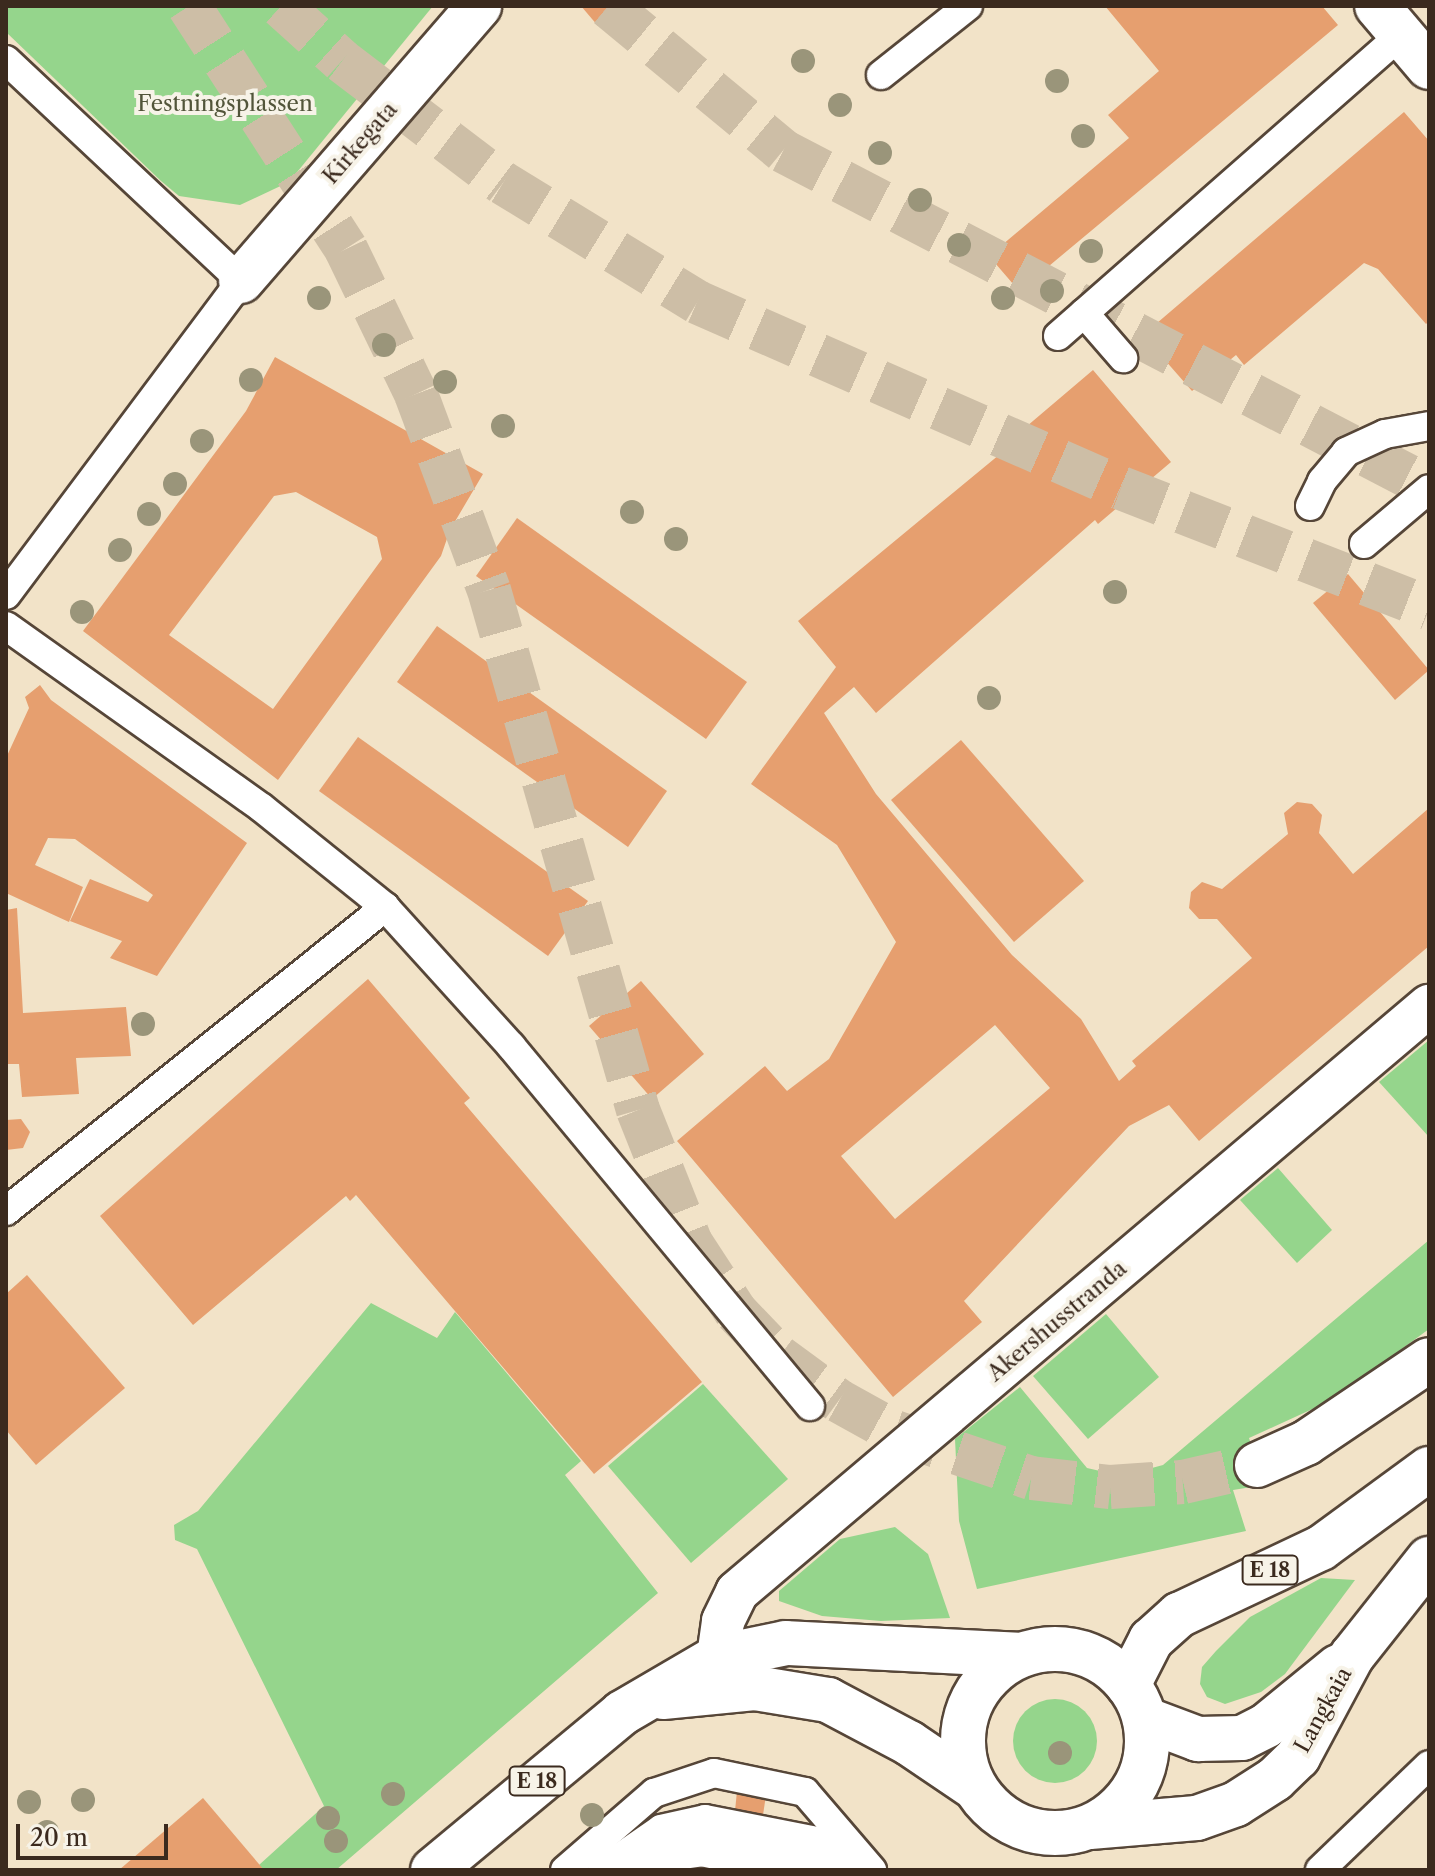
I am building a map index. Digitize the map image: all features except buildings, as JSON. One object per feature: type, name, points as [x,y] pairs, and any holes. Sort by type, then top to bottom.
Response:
[{"type":"main road","name":"Kirkegata","points":[[241,281],[479,6]]},
{"type":"main road","points":[[1257,1465],[1306,1443],[1429,1360]]},
{"type":"main road","name":"E 18","points":[[645,1699],[755,1688],[828,1700],[909,1743],[971,1785],[1013,1823],[1064,1833],[1090,1827],[1112,1814],[1137,1783],[1148,1745],[1137,1702],[1151,1640],[1179,1615],[1321,1548],[1429,1469]]},
{"type":"main road","name":"Langkaia","points":[[1090,1827],[1197,1818],[1236,1804],[1275,1779],[1298,1757],[1352,1656],[1429,1559]]},
{"type":"main road","name":"E 18","points":[[433,1870],[589,1738],[645,1699],[718,1657],[786,1643],[1021,1655],[1044,1649],[1091,1655],[1137,1702],[1198,1739],[1242,1738],[1267,1725],[1352,1656]]},
{"type":"main road","points":[[971,1785],[963,1736],[968,1711],[989,1678],[1021,1655]]},
{"type":"main road","points":[[635,1870],[675,1848],[702,1844],[822,1860]]},
{"type":"street","name":"Akershusstranda","points":[[718,1657],[723,1621],[737,1592],[1429,1006]]},
{"type":"lane","points":[[881,75],[968,6]]},
{"type":"lane","points":[[1058,336],[1402,36]]},
{"type":"lane","points":[[6,60],[241,281],[6,595]]},
{"type":"lane","points":[[1084,313],[1123,358]]},
{"type":"lane","points":[[1310,506],[1322,481],[1346,452],[1385,434],[1429,426]]},
{"type":"lane","points":[[1364,544],[1429,489]]},
{"type":"lane","points":[[6,626],[262,808],[385,907],[511,1046],[810,1406]]},
{"type":"lane","points":[[6,1211],[385,907]]},
{"type":"lane","points":[[1320,1870],[1429,1765]]},
{"type":"lane","points":[[565,1870],[654,1793],[677,1782],[714,1773],[805,1792],[872,1870]]},
{"type":"lane","points":[[805,1792],[822,1860]]},
{"type":"lane","points":[[602,1870],[661,1829],[705,1819],[843,1870]]},
{"type":"green space","name":"Festningsplassen","points":[[6,6],[433,6],[289,182],[240,205],[179,196],[161,181],[6,32]]},
{"type":"green space","points":[[1429,1040],[1429,1137],[1379,1082]]},
{"type":"green space","points":[[1278,1168],[1332,1230],[1297,1263],[1240,1200]]},
{"type":"green space","points":[[1429,1240],[1429,1329],[1332,1400],[1249,1438],[1264,1485],[1233,1490],[1246,1531],[977,1589],[959,1521],[955,1439],[1020,1387],[1087,1468],[1122,1476],[1163,1465]]},
{"type":"green space","points":[[371,1303],[437,1338],[455,1312],[581,1461],[565,1475],[658,1593],[336,1870],[264,1870],[259,1865],[324,1806],[197,1549],[175,1540],[174,1525],[198,1511]]},
{"type":"green space","points":[[1106,1314],[1159,1377],[1088,1439],[1033,1376]]},
{"type":"green space","points":[[703,1384],[788,1479],[691,1563],[608,1466]]},
{"type":"green space","points":[[895,1527],[928,1554],[950,1618],[881,1621],[822,1616],[779,1601],[779,1591],[840,1539]]},
{"type":"green space","points":[[1321,1578],[1355,1580],[1285,1674],[1261,1692],[1225,1704],[1207,1697],[1200,1684],[1202,1667],[1216,1651],[1250,1617]]},
{"type":"green space","points":[[1055,1699],[1071,1702],[1085,1711],[1094,1725],[1097,1741],[1094,1757],[1085,1771],[1071,1780],[1055,1783],[1039,1780],[1025,1771],[1016,1757],[1013,1741],[1016,1725],[1025,1711],[1039,1702]]},
{"type":"tunnel","points":[[189,6],[346,249],[416,394],[489,590],[638,1110],[691,1243],[736,1312],[779,1357],[839,1401],[895,1432],[1031,1478],[1110,1487],[1183,1482],[1257,1465]]},
{"type":"tunnel","points":[[281,6],[342,61],[503,183],[697,302],[1121,488],[1429,608]]},
{"type":"tunnel","points":[[608,6],[783,151],[1429,487]]}]
